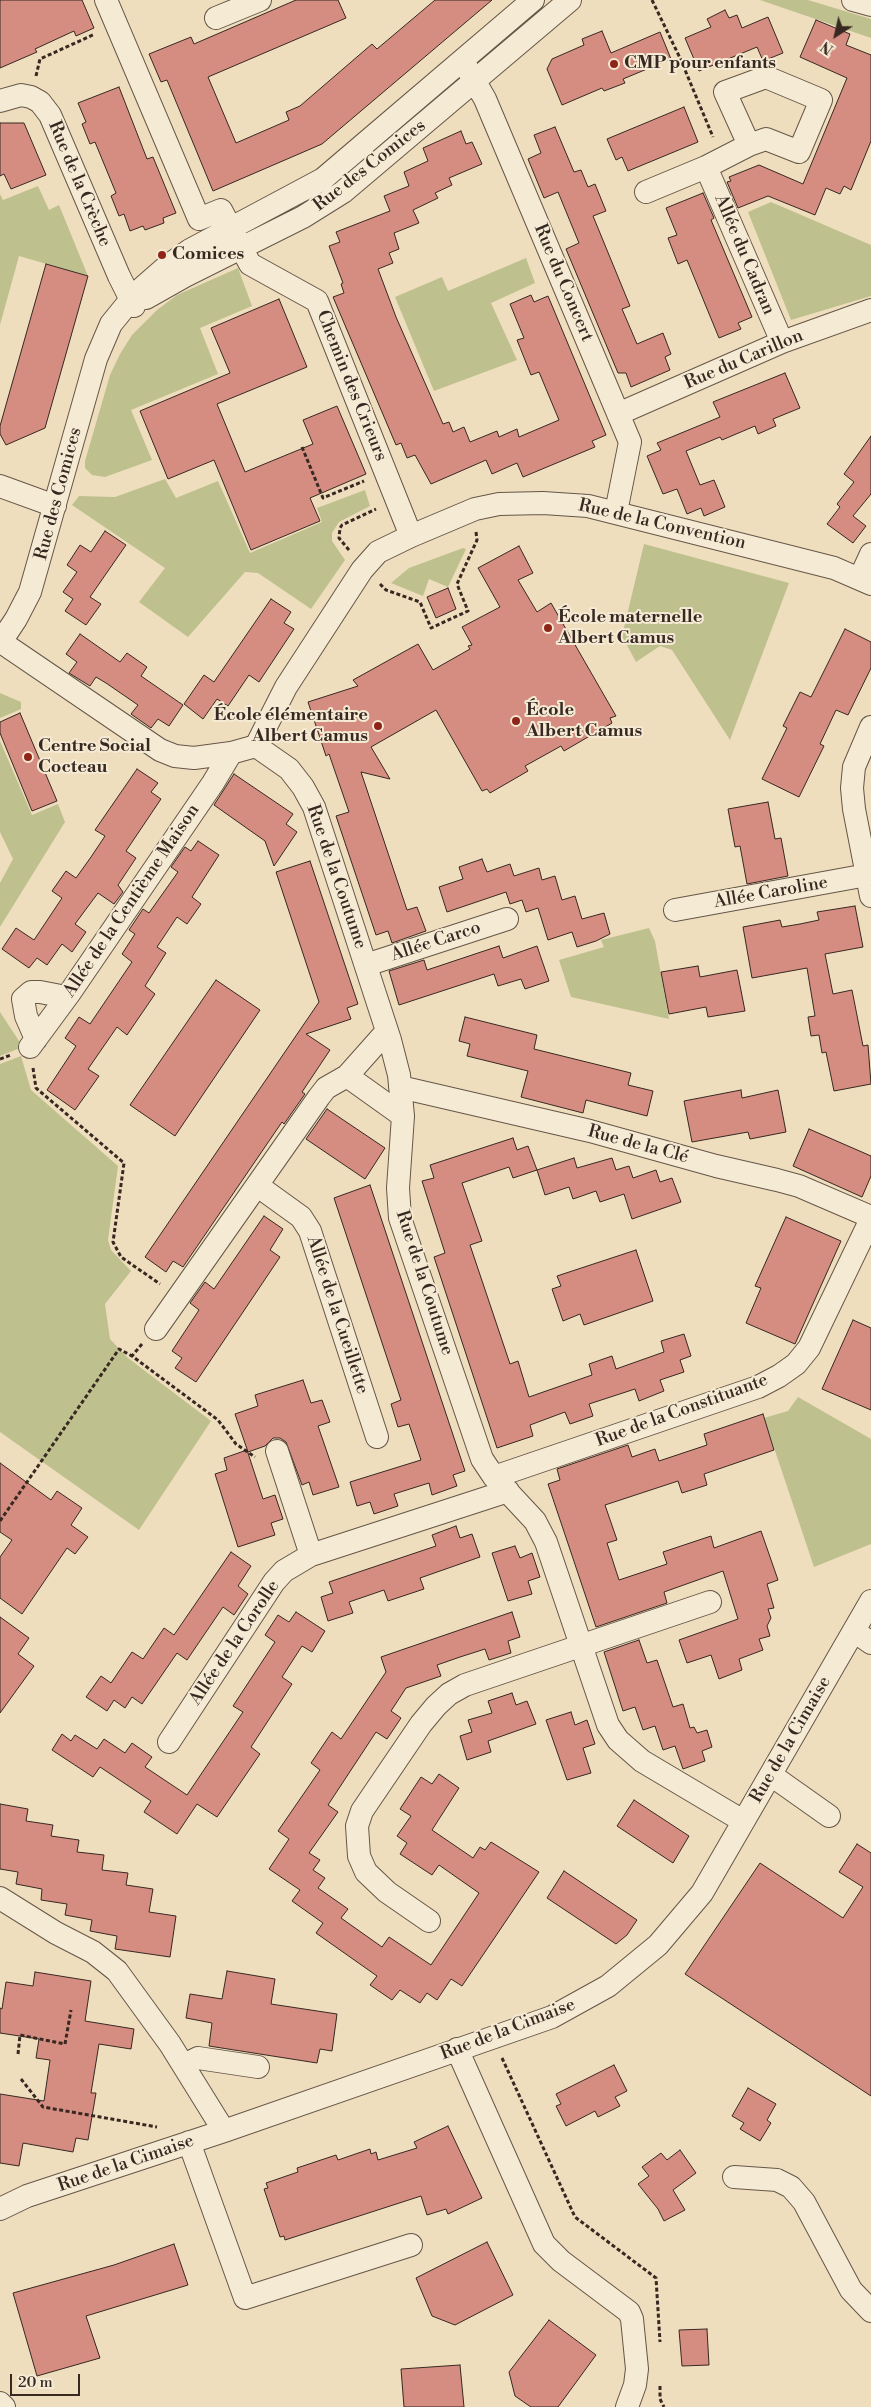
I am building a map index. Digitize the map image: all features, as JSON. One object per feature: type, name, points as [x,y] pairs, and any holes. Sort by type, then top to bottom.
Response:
[{"type":"street","name":"Chemin des Crieurs","points":[[106,0],[198,219],[221,210],[250,264],[317,301],[411,536]]},
{"type":"street","points":[[216,18],[260,0]]},
{"type":"street","name":"Rue des Comices","points":[[0,642],[30,592],[89,379],[105,338],[132,302],[166,267],[205,241],[323,179],[533,0]]},
{"type":"street","name":"Rue des Comices","points":[[132,302],[320,208],[344,192],[570,0]]},
{"type":"street","points":[[853,0],[871,5]]},
{"type":"street","name":"Rue du Concert","points":[[463,60],[485,99],[630,442],[616,512]]},
{"type":"street","points":[[0,101],[21,94],[31,97]]},
{"type":"street","name":"Rue de la Crèche","points":[[31,97],[40,102],[50,115],[132,302]]},
{"type":"street","points":[[646,192],[714,163],[749,145]]},
{"type":"street","name":"Allée du Cadran","points":[[714,163],[782,342]]},
{"type":"street","name":"Rue du Carillon","points":[[618,414],[782,342],[871,311]]},
{"type":"street","points":[[0,486],[55,506]]},
{"type":"street","name":"Rue de la Convention","points":[[256,746],[286,687],[362,570],[378,552],[475,509],[499,504],[560,502],[616,512],[822,564],[866,581]]},
{"type":"street","points":[[866,581],[871,554]]},
{"type":"street","points":[[0,642],[160,750],[175,756],[194,758],[231,753],[256,746]]},
{"type":"street","points":[[869,886],[854,809],[852,788],[854,766],[871,727]]},
{"type":"street","name":"Rue de la Coutume","points":[[256,746],[289,769],[303,787],[314,807],[366,966],[386,1031],[400,1086],[404,1116],[398,1203],[400,1218],[480,1454],[501,1484],[535,1521],[546,1542],[582,1644],[608,1726],[618,1740],[642,1761],[744,1822]]},
{"type":"street","name":"Allée de la Centième Maison","points":[[33,1043],[66,998],[213,783],[231,753]]},
{"type":"street","name":"Allée Caroline","points":[[675,910],[869,886]]},
{"type":"street","name":"Allée Carco","points":[[366,966],[507,919]]},
{"type":"street","points":[[33,1043],[24,999],[32,992],[66,998]]},
{"type":"street","points":[[156,1329],[319,1097],[326,1088],[347,1076],[386,1031]]},
{"type":"street","points":[[347,1076],[404,1116]]},
{"type":"street","name":"Rue de la Clé","points":[[400,1086],[590,1131],[716,1166],[799,1186],[871,1218]]},
{"type":"street","name":"Allée de la Cueillette","points":[[258,1186],[301,1217],[310,1231],[377,1437]]},
{"type":"street","name":"Rue de la Constituante","points":[[501,1484],[758,1387],[796,1364],[809,1348],[871,1218]]},
{"type":"street","points":[[277,1451],[311,1556]]},
{"type":"street","name":"Allée de la Corolle","points":[[169,1742],[274,1582],[284,1571],[311,1556],[501,1484]]},
{"type":"street","name":"Rue de la Cimaise","points":[[0,2209],[27,2196],[224,2131],[552,2017],[582,2002],[633,1967],[669,1933],[702,1893],[771,1775],[862,1637],[871,1601]]},
{"type":"street","points":[[429,1921],[387,1892],[366,1872],[357,1843],[357,1826],[362,1811],[421,1724],[449,1694],[465,1685],[710,1602]]},
{"type":"street","points":[[771,1775],[829,1816]]},
{"type":"street","points":[[0,1898],[106,1961],[135,1994],[184,2065],[224,2131]]},
{"type":"street","points":[[457,2049],[544,2244],[561,2261],[629,2312],[632,2318],[637,2369],[635,2385],[627,2407]]},
{"type":"street","points":[[184,2065],[198,2058],[258,2067]]},
{"type":"street","points":[[189,2142],[245,2298],[411,2245]]},
{"type":"street","points":[[734,2177],[777,2180],[791,2186],[804,2202],[851,2290],[871,2311]]},
{"type":"street","name":"Rue de la Cimaise","points":[[0,2223],[45,2191]]},
{"type":"street","points":[[0,2403],[4,2407]]},
{"type":"path","points":[[652,0],[680,58],[714,163]]},
{"type":"path","points":[[31,97],[40,59],[116,24]]},
{"type":"path","points":[[302,446],[323,498],[365,481],[369,490]]},
{"type":"path","points":[[354,544],[348,551],[339,538],[340,528],[342,525],[377,508]]},
{"type":"path","points":[[362,570],[386,590],[420,602],[431,628],[468,611],[457,584],[477,540],[475,509]]},
{"type":"path","points":[[33,1043],[36,1088],[124,1163],[113,1242],[115,1250],[121,1257],[179,1296]]},
{"type":"path","points":[[132,1356],[156,1329]]},
{"type":"path","points":[[0,1521],[119,1349],[132,1356],[218,1420],[236,1444],[257,1458],[277,1451]]},
{"type":"path","points":[[18,2054],[20,2035],[65,2044],[71,2010]]},
{"type":"path","points":[[493,2037],[575,2218],[656,2278],[660,2346]]},
{"type":"path","points":[[21,2079],[43,2107],[154,2128],[162,2126]]},
{"type":"path","points":[[660,2382],[660,2399],[664,2407]]},
{"type":"green space","points":[[760,0],[808,0],[871,19],[871,38]]},
{"type":"green space","points":[[38,186],[49,210],[59,205],[88,276],[19,256],[0,325],[0,194],[3,200]]},
{"type":"green space","points":[[771,202],[871,245],[871,296],[791,320],[748,212]]},
{"type":"green space","points":[[526,258],[535,283],[491,303],[517,360],[434,391],[395,297],[442,277],[448,291]]},
{"type":"green space","points":[[238,268],[252,306],[200,328],[218,374],[131,410],[152,460],[105,477],[92,475],[85,468],[85,461],[110,375],[132,335],[157,310],[177,295]]},
{"type":"green space","points":[[165,479],[176,498],[218,481],[250,553],[322,522],[317,508],[365,490],[370,506],[339,522],[332,533],[332,541],[345,560],[311,609],[258,573],[245,572],[188,637],[139,602],[165,568],[72,505],[79,496],[115,497]]},
{"type":"green space","points":[[644,544],[789,583],[730,740],[672,650],[660,646],[636,662],[622,636]]},
{"type":"green space","points":[[463,548],[466,549],[448,587],[429,579],[423,596],[391,583],[409,568]]},
{"type":"green space","points":[[0,693],[21,702],[21,709],[0,718]]},
{"type":"green space","points":[[0,741],[32,815],[58,804],[65,822],[0,927],[0,883],[13,859],[0,832]]},
{"type":"green space","points":[[649,928],[655,941],[669,1019],[571,997],[559,960],[604,947],[601,940]]},
{"type":"green space","points":[[0,1012],[23,1047],[0,1056]]},
{"type":"green space","points":[[21,1056],[31,1090],[118,1166],[108,1240],[111,1250],[131,1271],[105,1304],[110,1339],[128,1358],[211,1421],[139,1530],[0,1432],[0,1064]]},
{"type":"green space","points":[[798,1397],[871,1439],[871,1544],[814,1567],[764,1418],[788,1411]]},
{"type":"building","points":[[0,0],[82,0],[94,28],[76,36],[74,31],[35,49],[37,52],[0,68]]},
{"type":"building","points":[[296,0],[338,0],[346,18],[208,77],[236,143],[289,120],[286,112],[300,106],[372,44],[377,49],[435,0],[492,0],[322,144],[213,191],[167,80],[161,82],[149,54],[191,37],[194,44]]},
{"type":"building","points":[[725,10],[729,18],[737,15],[742,28],[768,17],[783,53],[763,61],[757,47],[699,71],[685,38],[711,27],[707,19]]},
{"type":"building","points":[[816,20],[850,34],[846,45],[871,55],[871,141],[851,190],[844,186],[840,194],[826,188],[815,215],[768,196],[738,208],[727,182],[731,181],[729,177],[759,165],[803,184],[847,78],[800,57]]},
{"type":"building","name":"CMP pour enfants","points":[[602,31],[611,53],[660,32],[671,59],[623,79],[625,83],[604,91],[602,88],[562,105],[547,69],[552,59],[584,45],[582,39]]},
{"type":"building","points":[[119,87],[147,159],[153,157],[176,213],[163,218],[164,223],[145,230],[143,226],[130,231],[124,214],[119,216],[111,196],[116,193],[95,142],[90,144],[82,124],[86,122],[78,103]]},
{"type":"building","points":[[684,107],[698,142],[628,171],[622,157],[616,160],[607,139]]},
{"type":"building","points":[[0,123],[24,123],[46,175],[11,189],[4,174],[0,176]]},
{"type":"building","points":[[555,127],[574,172],[581,170],[588,187],[595,184],[606,211],[593,216],[630,306],[622,309],[637,344],[663,333],[671,354],[665,357],[670,370],[631,387],[626,373],[618,373],[566,249],[579,243],[558,192],[544,198],[528,159],[541,153],[534,135]]},
{"type":"building","points":[[461,131],[466,144],[472,142],[482,164],[449,178],[452,185],[435,193],[438,198],[413,210],[419,223],[394,233],[399,249],[389,253],[393,263],[378,269],[396,317],[443,424],[449,422],[453,432],[464,427],[470,442],[497,431],[499,437],[517,429],[519,437],[559,420],[539,372],[531,375],[517,340],[524,338],[510,304],[531,295],[534,302],[548,296],[606,435],[592,441],[595,447],[523,477],[517,463],[492,474],[486,460],[431,484],[415,455],[407,458],[401,443],[396,445],[333,297],[344,293],[341,284],[343,283],[329,246],[340,242],[336,232],[390,211],[384,196],[409,186],[404,172],[428,161],[423,148]]},
{"type":"building","points":[[703,193],[714,218],[711,220],[752,317],[738,323],[741,329],[719,338],[687,260],[678,264],[668,238],[677,235],[666,208]]},
{"type":"building","points":[[46,264],[88,276],[45,428],[6,445],[0,434],[0,426]]},
{"type":"building","points":[[279,299],[307,367],[217,404],[245,472],[313,444],[303,420],[337,406],[366,474],[310,498],[320,521],[251,550],[214,460],[168,479],[140,411],[230,373],[211,328]]},
{"type":"building","points":[[785,373],[800,408],[773,419],[776,426],[758,434],[755,426],[722,440],[720,437],[686,451],[700,485],[714,480],[725,507],[704,516],[701,508],[687,514],[677,489],[663,494],[647,456],[661,450],[657,443],[720,417],[713,402]]},
{"type":"building","points":[[871,436],[871,494],[853,516],[866,526],[853,543],[827,524],[840,507],[837,504],[854,482],[844,474]]},
{"type":"building","points":[[105,531],[126,545],[90,597],[101,604],[86,625],[65,611],[73,599],[63,592],[77,572],[67,565],[80,545],[91,552]]},
{"type":"building","points":[[519,546],[533,573],[518,580],[537,612],[551,603],[616,716],[610,718],[612,723],[564,751],[561,746],[525,766],[528,771],[490,793],[487,789],[482,791],[436,710],[371,747],[390,779],[361,772],[407,910],[417,907],[426,931],[392,943],[388,931],[376,935],[336,816],[349,812],[329,754],[326,756],[308,702],[358,686],[353,680],[418,644],[433,670],[470,649],[468,646],[472,645],[462,627],[500,607],[478,568]]},
{"type":"building","points":[[448,588],[456,609],[436,618],[427,597]]},
{"type":"building","points":[[271,599],[291,612],[284,623],[294,629],[259,682],[249,675],[228,706],[217,699],[203,719],[184,704],[204,675],[214,682]]},
{"type":"building","points":[[845,629],[871,642],[871,668],[848,715],[836,710],[820,744],[824,746],[799,797],[762,779],[787,728],[783,726],[800,692],[811,697]]},
{"type":"building","points":[[80,634],[120,662],[127,653],[147,667],[141,676],[183,705],[169,726],[158,719],[151,728],[131,714],[138,705],[106,683],[96,677],[90,686],[69,673],[77,662],[66,654]]},
{"type":"building","points":[[20,713],[57,801],[32,811],[0,733],[0,722]]},
{"type":"building","points":[[137,769],[158,783],[151,792],[161,799],[126,851],[136,858],[118,885],[123,892],[114,904],[98,893],[75,924],[86,932],[72,952],[62,944],[47,965],[37,958],[29,968],[2,949],[16,928],[34,940],[62,898],[52,891],[66,871],[76,878],[91,857],[105,836],[95,830]]},
{"type":"building","points":[[234,774],[293,814],[286,824],[297,832],[274,866],[265,841],[214,805]]},
{"type":"building","points":[[768,802],[775,839],[781,838],[788,876],[747,884],[740,846],[735,847],[728,809]]},
{"type":"building","points":[[198,841],[219,855],[192,897],[201,904],[187,924],[177,917],[157,947],[166,953],[145,986],[155,994],[127,1035],[117,1027],[88,1069],[99,1076],[75,1110],[47,1090],[76,1046],[65,1038],[79,1017],[90,1024],[132,962],[122,954],[135,934],[129,930],[143,909],[149,913],[178,872],[171,867],[185,847],[191,851]]},
{"type":"building","points":[[482,859],[487,872],[510,864],[514,876],[539,868],[542,880],[555,876],[562,900],[575,896],[582,919],[604,913],[610,934],[577,947],[572,932],[548,940],[538,908],[526,912],[522,900],[510,904],[506,892],[447,912],[439,887],[463,879],[459,867]]},
{"type":"building","points":[[310,861],[358,1004],[347,1008],[351,1019],[306,1034],[330,1050],[302,1092],[305,1094],[284,1124],[282,1122],[183,1267],[173,1261],[166,1272],[145,1257],[319,1002],[276,872]]},
{"type":"building","points":[[855,906],[863,947],[825,954],[833,994],[852,990],[863,1046],[868,1045],[871,1084],[834,1091],[826,1052],[822,1053],[819,1035],[811,1036],[808,1017],[815,1016],[807,968],[752,978],[743,927],[780,920],[782,927],[800,924],[819,920],[817,912]]},
{"type":"building","points":[[499,946],[503,958],[537,946],[549,981],[525,989],[521,979],[498,986],[494,974],[399,1005],[389,971],[424,960],[427,970]]},
{"type":"building","points":[[698,966],[700,977],[737,970],[745,1011],[708,1017],[706,1007],[669,1014],[661,972]]},
{"type":"building","points":[[216,980],[260,1010],[175,1136],[130,1105]]},
{"type":"building","points":[[465,1017],[537,1035],[534,1049],[631,1073],[628,1085],[653,1091],[647,1116],[586,1100],[583,1113],[521,1097],[528,1071],[467,1056],[470,1044],[459,1041]]},
{"type":"building","points":[[741,1090],[742,1098],[778,1090],[786,1132],[750,1139],[748,1132],[692,1142],[684,1101]]},
{"type":"building","points":[[327,1109],[385,1148],[365,1179],[306,1139]]},
{"type":"building","points":[[809,1129],[871,1156],[871,1176],[862,1197],[793,1166]]},
{"type":"building","points":[[513,1138],[517,1150],[528,1146],[537,1170],[513,1178],[509,1167],[462,1183],[482,1241],[470,1245],[510,1364],[518,1361],[529,1397],[592,1375],[589,1364],[612,1356],[616,1369],[664,1352],[661,1341],[684,1334],[691,1356],[680,1360],[684,1372],[660,1380],[664,1391],[639,1401],[635,1389],[589,1404],[593,1416],[570,1424],[565,1412],[530,1425],[533,1436],[497,1448],[434,1257],[445,1253],[422,1181],[434,1178],[430,1165]]},
{"type":"building","points":[[574,1158],[577,1168],[612,1158],[616,1170],[629,1166],[633,1178],[656,1170],[660,1182],[672,1178],[681,1202],[632,1219],[624,1194],[600,1202],[596,1191],[573,1199],[569,1187],[545,1195],[537,1170]]},
{"type":"building","points":[[370,1185],[465,1471],[453,1475],[457,1486],[432,1495],[429,1483],[394,1494],[398,1506],[374,1514],[370,1502],[357,1506],[350,1482],[421,1460],[409,1424],[398,1427],[391,1404],[401,1400],[334,1198]]},
{"type":"building","points":[[264,1216],[283,1229],[270,1250],[280,1257],[196,1382],[175,1368],[182,1358],[172,1351],[199,1310],[190,1303],[205,1282],[214,1289]]},
{"type":"building","points":[[786,1217],[841,1241],[795,1344],[746,1323],[761,1288],[755,1286]]},
{"type":"building","points":[[636,1250],[653,1301],[584,1325],[580,1314],[563,1321],[552,1289],[561,1286],[557,1276]]},
{"type":"building","points":[[853,1320],[871,1328],[871,1410],[822,1389]]},
{"type":"building","points":[[303,1380],[311,1403],[322,1400],[330,1422],[318,1426],[339,1487],[313,1495],[309,1482],[302,1485],[286,1442],[280,1438],[273,1438],[265,1446],[248,1452],[235,1414],[258,1406],[255,1395]]},
{"type":"building","points":[[763,1414],[774,1450],[704,1474],[707,1485],[682,1493],[678,1481],[605,1505],[617,1540],[607,1543],[619,1580],[667,1564],[663,1552],[711,1536],[714,1548],[761,1531],[778,1580],[767,1584],[774,1608],[768,1609],[771,1618],[767,1626],[770,1636],[759,1639],[763,1650],[739,1659],[742,1670],[719,1679],[711,1655],[687,1663],[679,1640],[738,1619],[723,1571],[664,1592],[667,1603],[596,1627],[548,1484],[560,1480],[557,1469],[628,1445],[632,1457],[655,1449],[659,1461],[707,1445],[704,1434]]},
{"type":"building","points":[[247,1450],[263,1499],[275,1495],[283,1519],[271,1523],[275,1535],[238,1547],[215,1474],[227,1470],[224,1458]]},
{"type":"building","points":[[0,1463],[51,1500],[57,1491],[82,1508],[71,1525],[88,1537],[75,1554],[67,1548],[22,1614],[0,1598],[0,1557],[12,1540],[0,1532]]},
{"type":"building","points":[[456,1526],[460,1538],[472,1534],[480,1557],[420,1578],[424,1589],[388,1601],[384,1590],[349,1602],[353,1613],[328,1621],[321,1597],[333,1593],[329,1582],[436,1546],[432,1535]]},
{"type":"building","points":[[515,1546],[520,1558],[532,1553],[540,1577],[528,1581],[532,1594],[508,1601],[492,1553]]},
{"type":"building","points":[[231,1552],[251,1566],[238,1586],[248,1594],[234,1615],[223,1607],[187,1660],[177,1653],[142,1704],[132,1697],[125,1708],[114,1700],[107,1711],[86,1697],[101,1676],[111,1683],[132,1652],[143,1659],[164,1628],[174,1635]]},
{"type":"building","points":[[296,1612],[325,1631],[312,1652],[302,1646],[282,1677],[292,1684],[251,1747],[260,1754],[217,1817],[197,1804],[177,1834],[144,1812],[151,1801],[100,1767],[93,1777],[52,1750],[62,1734],[71,1741],[75,1735],[97,1749],[104,1739],[125,1753],[132,1743],[152,1757],[145,1767],[187,1795],[243,1712],[233,1706],[275,1642],[265,1635],[278,1615],[289,1622]]},
{"type":"building","points":[[512,1612],[520,1637],[508,1641],[511,1653],[489,1660],[485,1649],[460,1657],[437,1665],[441,1676],[406,1688],[391,1711],[401,1718],[387,1739],[376,1732],[328,1805],[338,1812],[309,1853],[320,1860],[313,1870],[325,1878],[318,1888],[348,1909],[341,1918],[382,1947],[389,1937],[431,1965],[479,1893],[439,1865],[432,1875],[400,1854],[407,1843],[397,1836],[411,1816],[400,1809],[421,1777],[432,1784],[439,1774],[459,1788],[432,1830],[473,1858],[480,1847],[485,1850],[491,1842],[539,1872],[462,1986],[451,1979],[437,2000],[427,1993],[420,2003],[400,1990],[392,2000],[370,1985],[377,1976],[316,1933],[323,1923],[292,1901],[300,1890],[269,1869],[289,1839],[278,1831],[320,1770],[311,1763],[332,1732],[341,1739],[386,1672],[381,1657]]},
{"type":"building","points":[[0,1617],[29,1638],[18,1654],[34,1666],[0,1713]]},
{"type":"building","points":[[639,1640],[647,1663],[657,1660],[673,1707],[683,1704],[690,1728],[694,1727],[697,1733],[707,1730],[712,1747],[702,1751],[705,1761],[683,1769],[675,1746],[663,1750],[655,1726],[643,1730],[635,1707],[623,1711],[604,1652]]},
{"type":"building","points":[[512,1693],[516,1705],[527,1701],[536,1724],[488,1741],[491,1752],[467,1760],[460,1736],[472,1732],[468,1720],[492,1713],[488,1701]]},
{"type":"building","points":[[571,1712],[575,1725],[587,1720],[595,1744],[583,1748],[591,1773],[567,1780],[546,1720]]},
{"type":"building","points":[[634,1800],[689,1836],[673,1863],[617,1826]]},
{"type":"building","points":[[0,1804],[28,1809],[26,1821],[53,1825],[51,1836],[79,1840],[77,1852],[104,1855],[102,1870],[128,1873],[126,1885],[153,1889],[149,1912],[176,1916],[170,1957],[115,1949],[117,1936],[90,1931],[92,1920],[65,1915],[67,1904],[41,1900],[42,1889],[16,1884],[18,1872],[0,1869]]},
{"type":"building","points":[[857,1844],[871,1853],[871,2096],[685,1974],[760,1863],[843,1918],[863,1887],[839,1872]]},
{"type":"building","points":[[564,1871],[637,1920],[627,1935],[616,1944],[547,1898]]},
{"type":"building","points":[[227,1971],[275,1979],[271,2004],[337,2014],[332,2051],[320,2049],[317,2063],[209,2046],[212,2023],[186,2018],[190,1994],[222,1999]]},
{"type":"building","points":[[35,1972],[91,1981],[85,2021],[134,2029],[131,2049],[99,2044],[91,2093],[96,2093],[88,2140],[76,2138],[73,2152],[23,2143],[19,2166],[0,2163],[0,2094],[44,2101],[50,2060],[36,2058],[39,2039],[0,2033],[0,2008],[2,2009],[6,1982],[33,1986]]},
{"type":"building","points":[[614,2065],[627,2091],[615,2097],[620,2106],[598,2117],[595,2111],[566,2126],[556,2106],[561,2104],[556,2094]]},
{"type":"building","points":[[748,2088],[776,2104],[767,2120],[771,2123],[760,2141],[740,2129],[744,2123],[732,2116]]},
{"type":"building","points":[[448,2126],[482,2198],[448,2214],[446,2209],[427,2215],[421,2196],[285,2240],[284,2236],[280,2237],[264,2189],[268,2188],[266,2183],[298,2172],[297,2168],[336,2155],[338,2160],[370,2149],[371,2154],[376,2152],[378,2160],[417,2148],[414,2142]]},
{"type":"building","points":[[680,2150],[696,2173],[673,2190],[685,2210],[664,2221],[658,2209],[638,2184],[649,2176],[642,2167],[661,2153],[667,2160]]},
{"type":"building","points":[[487,2242],[513,2295],[455,2325],[432,2316],[416,2278]]},
{"type":"building","points":[[174,2244],[188,2285],[86,2316],[100,2358],[37,2376],[13,2293],[114,2265]]},
{"type":"building","points":[[549,2320],[596,2355],[558,2407],[531,2407],[515,2396],[509,2372]]},
{"type":"building","points":[[707,2329],[709,2365],[682,2366],[679,2330]]},
{"type":"building","points":[[460,2365],[464,2407],[404,2407],[401,2369]]},
{"type":"place","name":"CMP pour enfants","points":[[614,64]]},
{"type":"place","name":"Comices","points":[[162,255]]},
{"type":"place","name":"École maternelle Albert Camus","points":[[548,628]]},
{"type":"place","name":"École Albert Camus","points":[[516,721]]},
{"type":"place","name":"École élémentaire Albert Camus","points":[[378,726]]},
{"type":"place","name":"Centre Social Cocteau","points":[[28,757]]}]
